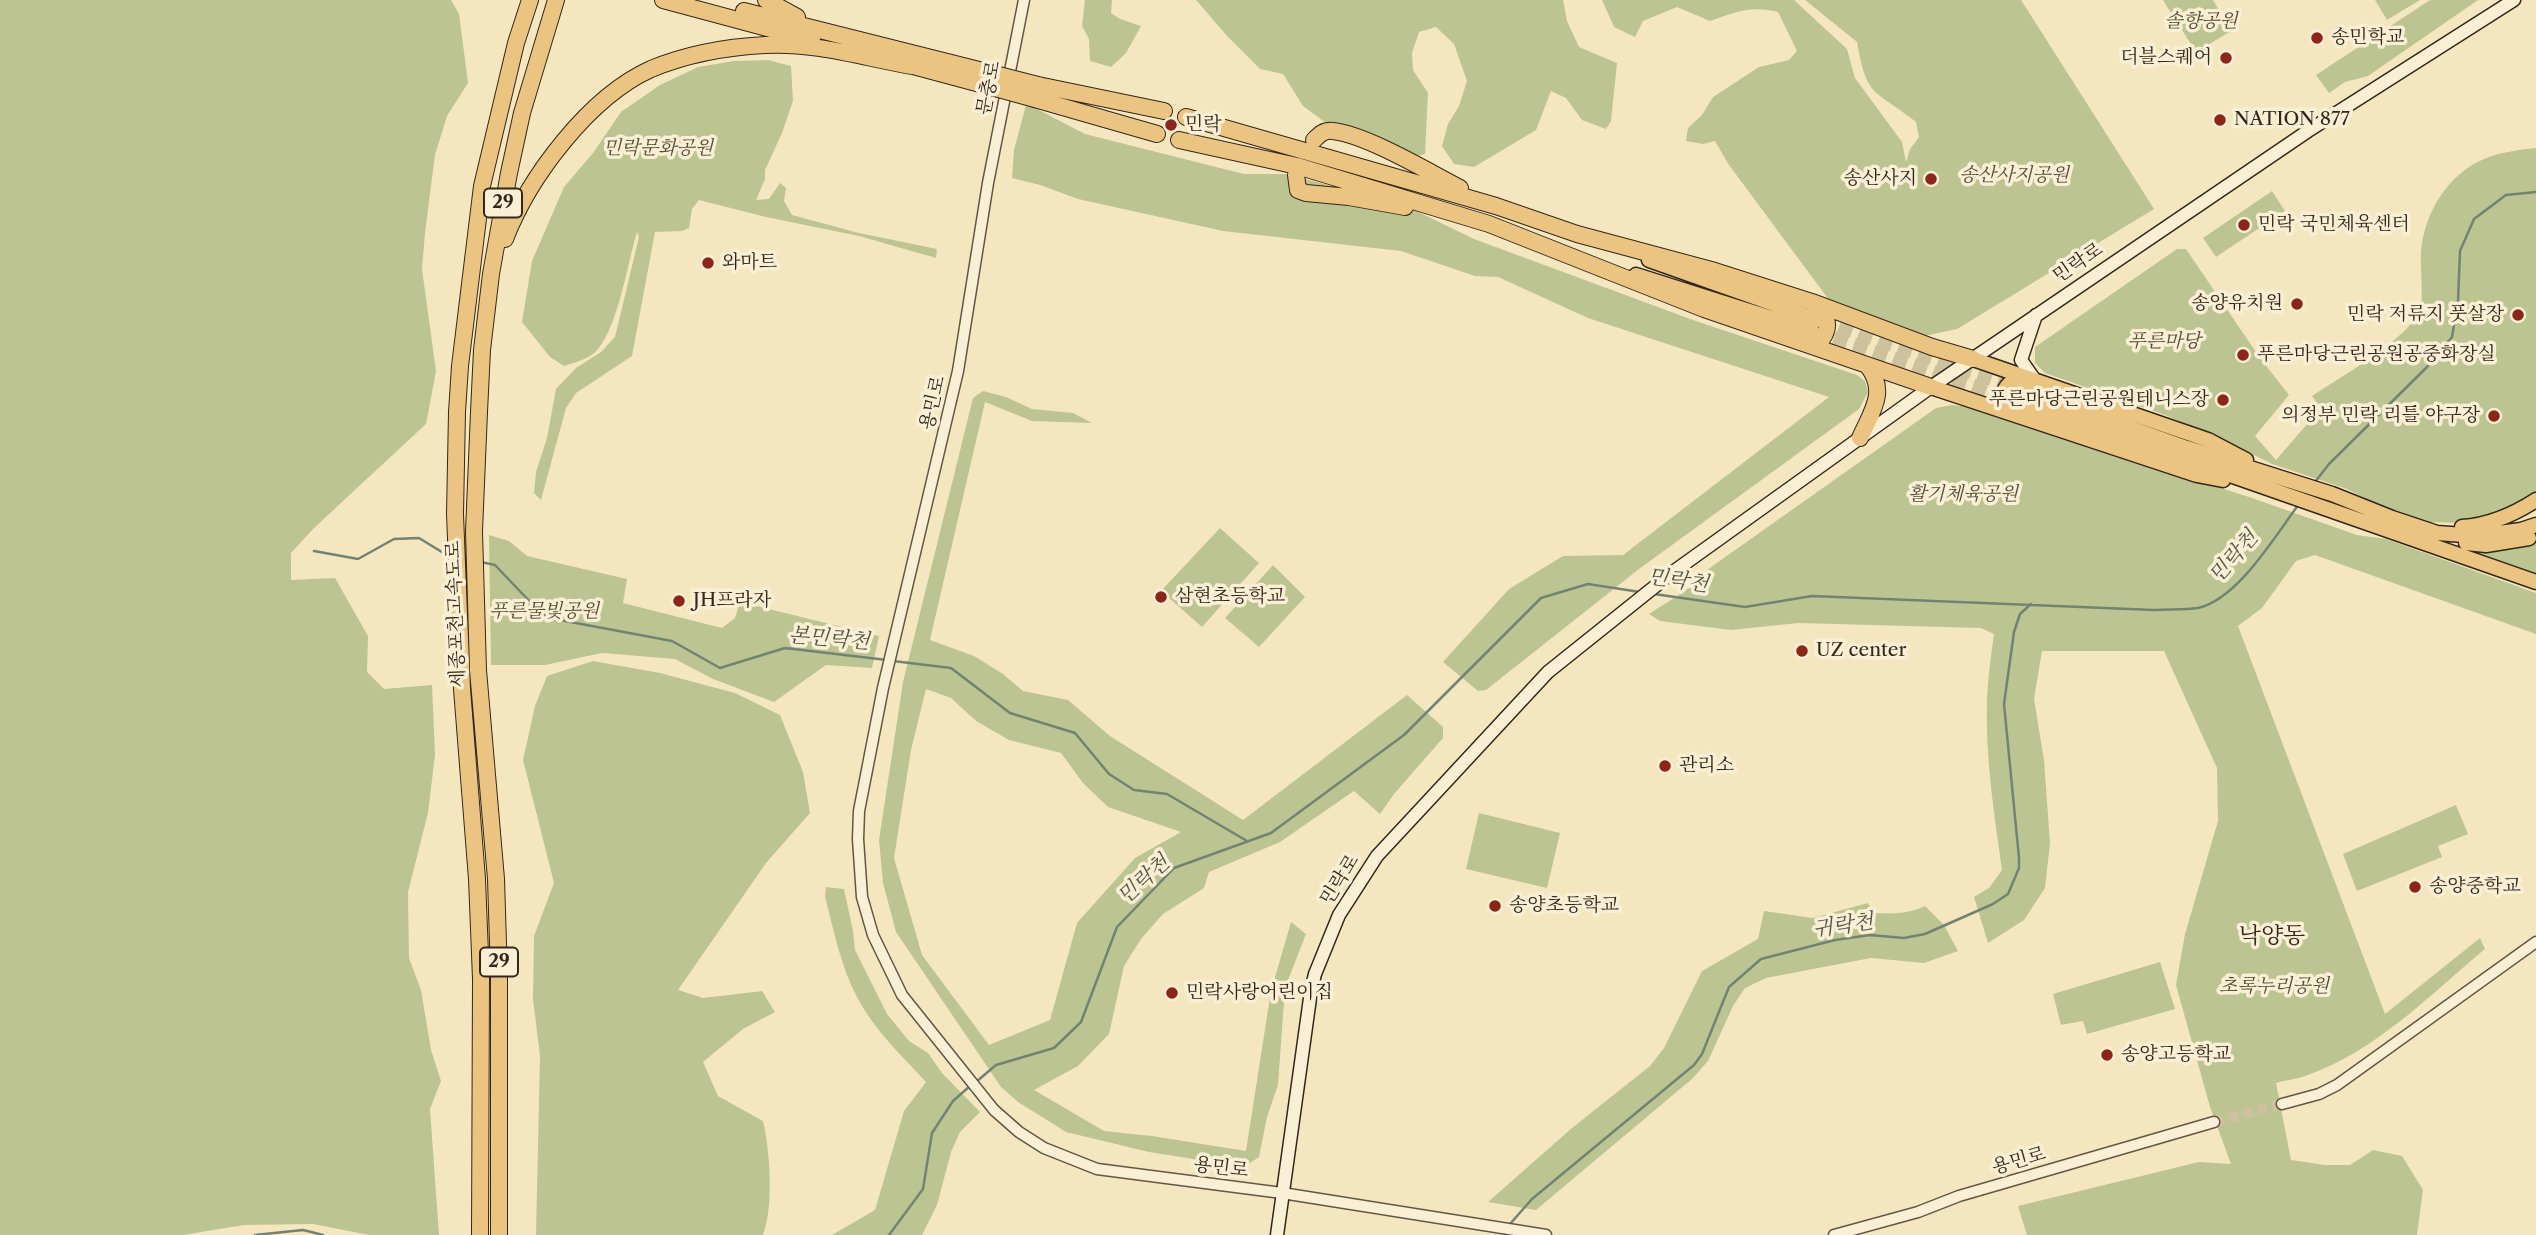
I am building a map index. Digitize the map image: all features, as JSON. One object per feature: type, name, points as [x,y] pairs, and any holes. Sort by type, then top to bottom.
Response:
[{"type":"highway","name":"세종포천고속도로","points":[[480,1235],[481,979],[477,880],[462,690],[455,514],[457,412],[482,186],[516,43],[530,0]]},
{"type":"highway","name":"세종포천고속도로","points":[[499,1235],[500,989],[497,893],[480,689],[474,531],[479,412],[482,350],[491,274],[522,113],[556,0]]},
{"type":"highway","points":[[663,0],[912,66]]},
{"type":"highway","points":[[701,0],[825,30],[1037,92],[1157,134]]},
{"type":"highway","points":[[766,0],[825,30]]},
{"type":"highway","points":[[491,274],[515,212],[543,167],[570,134],[606,98],[650,70],[702,53],[766,45],[803,46],[986,79]]},
{"type":"highway","points":[[1037,92],[1164,111]]},
{"type":"highway","points":[[1186,117],[1496,206],[1577,234],[1813,332],[1867,365],[2197,475],[2277,484],[2332,494],[2389,523],[2536,582]]},
{"type":"highway","points":[[1314,140],[1324,131],[1359,138],[1496,206]]},
{"type":"highway","points":[[1179,140],[1297,166],[1489,224],[1571,254],[1704,309],[1813,332],[1822,339],[1828,326],[1826,316],[1812,302]]},
{"type":"highway","points":[[1296,175],[1298,190],[1306,194],[1370,200],[1489,224]]},
{"type":"highway","points":[[1577,234],[1715,271],[1973,359],[2027,391],[2187,448],[2277,484],[2322,506],[2437,533],[2477,536],[2521,530],[2536,525]]},
{"type":"highway","points":[[1860,438],[1879,387],[1876,375],[1867,365]]},
{"type":"highway","points":[[2010,413],[2002,398],[2004,389],[2010,382],[2018,379],[2027,391]]},
{"type":"highway","points":[[2389,523],[2445,528],[2480,526],[2515,514],[2536,500]]},
{"type":"highway","points":[[2389,523],[2443,541],[2486,545],[2536,535]]},
{"type":"main road","name":"민락로","points":[[1277,1235],[1315,974],[1339,915],[1377,856],[1548,672],[1672,572],[1931,387],[2308,131],[2514,0]]},
{"type":"main road","points":[[2027,391],[2021,360],[2036,314]]},
{"type":"street","name":"문충로","points":[[988,183],[1024,0]]},
{"type":"street","name":"용민로","points":[[988,183],[958,371],[883,688],[859,811],[862,897],[873,935],[902,995],[994,1110],[1019,1132],[1044,1148],[1097,1169],[1282,1193],[1543,1234]]},
{"type":"street","points":[[2282,1104],[2319,1094],[2337,1085],[2536,942]]},
{"type":"street","name":"용민로","points":[[1834,1235],[2214,1122]]},
{"type":"green space","points":[[0,0],[451,0],[459,14],[468,83],[447,116],[435,155],[422,269],[436,371],[426,424],[314,528],[291,553],[291,580],[335,578],[368,636],[367,672],[384,689],[432,685],[435,755],[428,813],[408,892],[409,958],[421,990],[431,1050],[441,1081],[430,1109],[439,1235],[369,1235],[313,1224],[244,1225],[183,1235],[0,1235]]},
{"type":"green space","points":[[1085,0],[1112,0],[1111,13],[1141,26],[1126,53],[1111,67],[1090,61],[1089,39],[1082,26]]},
{"type":"green space","points":[[1196,0],[1563,0],[1567,21],[1579,47],[1617,63],[1611,121],[1606,129],[1582,120],[1566,98],[1551,91],[1536,130],[1474,167],[1454,164],[1442,146],[1448,124],[1459,106],[1467,81],[1454,44],[1436,27],[1419,32],[1412,53],[1413,70],[1428,93],[1425,154],[1411,158],[1334,129],[1303,106],[1283,74],[1260,69]]},
{"type":"green space","name":"송산사지공원","points":[[1602,0],[1794,0],[1847,49],[1855,78],[1902,142],[1906,162],[1910,149],[1919,137],[1916,122],[1869,84],[1857,42],[1805,0],[2021,0],[2154,209],[1957,329],[1924,336],[1832,304],[1729,165],[1715,141],[1703,144],[1686,141],[1688,128],[1702,115],[1713,97],[1759,67],[1789,60],[1797,51],[1778,12],[1752,9],[1710,21],[1677,7],[1643,21],[1635,37],[1614,27]]},
{"type":"green space","name":"솔향공원","points":[[2163,0],[2213,0],[2231,31],[2196,52]]},
{"type":"green space","points":[[2375,0],[2420,0],[2387,20]]},
{"type":"green space","points":[[2430,0],[2478,0],[2368,76],[2345,82],[2329,93],[2316,75]]},
{"type":"green space","name":"민락문화공원","points":[[768,60],[791,66],[793,101],[756,200],[769,199],[780,183],[786,188],[784,201],[792,215],[859,233],[937,249],[936,258],[859,236],[699,200],[692,209],[689,228],[682,231],[655,232],[632,356],[576,393],[566,408],[541,500],[534,493],[536,472],[547,438],[556,389],[576,368],[601,352],[615,337],[639,237],[637,232],[617,309],[605,338],[591,355],[564,366],[550,357],[522,322],[532,261],[564,187],[593,153],[621,112],[660,85],[698,67],[734,61]]},
{"type":"green space","points":[[1026,105],[1085,134],[1244,174],[1287,174],[1406,206],[1474,239],[1693,320],[1857,375],[1865,381],[1868,392],[1859,409],[1639,569],[1486,690],[1478,691],[1443,662],[1509,589],[1563,556],[1623,555],[1829,397],[1588,318],[1498,277],[1475,276],[1401,251],[1223,231],[1078,199],[1012,178],[1014,150]]},
{"type":"green space","name":"푸른마당","points":[[2536,148],[2536,494],[2505,514],[2461,523],[2427,522],[2394,513],[2347,489],[2272,464],[2165,415],[2045,373],[2035,363],[2035,347],[2177,249],[2186,249],[2260,358],[2289,395],[2255,436],[2276,460],[2321,408],[2312,396],[2388,345],[2413,321],[2420,310],[2423,237],[2433,209],[2449,185],[2459,174],[2484,159]]},
{"type":"green space","name":"민락 국민체육센터","points":[[2272,191],[2285,211],[2216,257],[2203,238]]},
{"type":"green space","points":[[983,391],[1006,397],[1032,409],[1073,413],[1092,423],[1032,421],[985,402],[930,640],[974,656],[1003,674],[1023,691],[1068,700],[1110,736],[1243,820],[1407,695],[1443,727],[1443,738],[1380,814],[1354,791],[1280,842],[1209,872],[1204,888],[1163,914],[1141,939],[1124,966],[1109,1034],[1078,1066],[1034,1090],[1104,1131],[1246,1151],[1271,991],[1291,922],[1306,934],[1285,988],[1278,1085],[1267,1117],[1259,1157],[1244,1167],[1149,1152],[1066,1132],[1018,1102],[1001,1087],[896,932],[883,883],[879,840],[903,682],[973,398]],"holes":[[[926,689],[951,698],[976,721],[1009,740],[1061,753],[1083,783],[1108,807],[1181,832],[1135,858],[1077,923],[1050,1020],[989,1045],[922,955],[894,858],[911,750]]]},
{"type":"green space","points":[[1952,405],[1969,407],[2252,498],[2357,535],[2386,539],[2536,593],[2536,634],[2315,555],[2296,561],[2262,608],[2238,626],[2385,1014],[2480,938],[2485,949],[2402,1020],[2357,1052],[2308,1075],[2276,1083],[2291,1160],[2325,1165],[2350,1165],[2373,1150],[2402,1156],[2423,1190],[2417,1235],[2027,1235],[2018,1206],[2199,1162],[2231,1164],[2210,1107],[2176,985],[2185,934],[2218,821],[2217,768],[2164,651],[2042,651],[2034,699],[2044,760],[2050,843],[2045,888],[2024,920],[1988,943],[1974,897],[1989,888],[2002,870],[1987,741],[1987,690],[1994,634],[1981,628],[1798,623],[1731,630],[1660,621],[1649,614],[1705,578],[1704,572],[1936,408]]},
{"type":"green space","points":[[1220,528],[1259,563],[1202,627],[1161,591]]},
{"type":"green space","name":"푸른물빛공원","points":[[489,535],[509,541],[527,556],[627,579],[623,603],[722,628],[735,618],[740,602],[879,636],[872,668],[826,665],[774,702],[713,679],[675,659],[602,653],[545,665],[491,665]]},
{"type":"green space","points":[[2536,541],[2536,578],[2456,548],[2496,549]]},
{"type":"green space","points":[[1273,565],[1305,597],[1259,647],[1225,618]]},
{"type":"green space","points":[[593,661],[660,673],[735,693],[780,715],[803,772],[810,813],[766,863],[678,990],[703,998],[762,991],[775,1012],[743,1029],[703,1062],[718,1096],[763,1121],[770,1178],[769,1209],[763,1235],[536,1235],[540,1056],[533,999],[534,936],[554,883],[523,760],[535,706],[547,676]]},
{"type":"green space","points":[[2456,805],[2468,834],[2438,846],[2442,857],[2357,891],[2343,854]]},
{"type":"green space","points":[[1479,813],[1560,833],[1547,888],[1466,869]]},
{"type":"green space","points":[[826,887],[844,889],[855,950],[887,1014],[909,1041],[928,1053],[942,1073],[980,1112],[960,1132],[951,1152],[937,1205],[922,1235],[832,1235],[875,1210],[904,1111],[926,1082],[898,1053],[858,999],[838,949],[825,897]]},
{"type":"green space","points":[[1868,903],[1874,913],[1900,913],[1925,906],[1944,925],[1958,951],[1924,963],[1871,958],[1766,978],[1745,988],[1733,1006],[1708,1061],[1692,1079],[1536,1210],[1488,1202],[1572,1128],[1650,1066],[1664,1048],[1702,971],[1758,939],[1764,911],[1813,918]]},
{"type":"green space","points":[[2160,962],[2175,1009],[2087,1034],[2083,1021],[2061,1025],[2053,994]]},
{"type":"waterway","name":"민락천","points":[[2315,482],[2329,464],[2426,368],[2452,337],[2458,301],[2460,251],[2474,219],[2506,195],[2536,192]]},
{"type":"waterway","name":"민락천","points":[[1654,594],[1745,607],[1812,596],[2154,610],[2198,608],[2213,602],[2241,580],[2299,504]]},
{"type":"waterway","name":"본민락천","points":[[314,551],[358,559],[394,539],[419,538],[450,557]]},
{"type":"waterway","name":"본민락천","points":[[481,562],[495,565],[549,618],[672,641],[720,668],[785,648],[887,660]]},
{"type":"waterway","name":"민락천","points":[[976,1082],[996,1065],[1054,1048],[1081,1022],[1117,927],[1174,868],[1271,833],[1404,735],[1541,598],[1588,584],[1640,592]]},
{"type":"waterway","name":"귀락천","points":[[1510,1224],[1532,1199],[1694,1065],[1702,1054],[1729,987],[1761,959],[1835,940],[1870,935],[1904,938],[1925,934],[1993,904],[2008,894],[2019,868],[2019,858],[2004,704],[2014,632],[2020,614],[2031,604]]},
{"type":"waterway","name":"본민락천","points":[[893,661],[951,668],[1010,713],[1075,733],[1109,774],[1134,790],[1167,794],[1247,841]]},
{"type":"waterway","name":"민락천","points":[[889,1235],[923,1189],[932,1133],[953,1101],[970,1086]]},
{"type":"waterway","name":"민락천","points":[[255,1235],[303,1230],[323,1235]]},
{"type":"tunnel","points":[[1819,320],[2024,390]]},
{"type":"tunnel","points":[[1814,331],[2021,402]]},
{"type":"tunnel","points":[[2214,1122],[2282,1104]]},
{"type":"place","name":"송민학교","points":[[2317,38]]},
{"type":"place","name":"더블스퀘어","points":[[2226,58]]},
{"type":"place","name":"NATION 877","points":[[2220,120]]},
{"type":"place","name":"민락","points":[[1171,125]]},
{"type":"place","name":"송산사지","points":[[1931,179]]},
{"type":"place","name":"민락 국민체육센터","points":[[2244,225]]},
{"type":"place","name":"와마트","points":[[708,263]]},
{"type":"place","name":"송양유치원","points":[[2297,304]]},
{"type":"place","name":"민락 저류지 풋살장","points":[[2518,315]]},
{"type":"place","name":"푸른마당근린공원공중화장실","points":[[2243,355]]},
{"type":"place","name":"푸른마당근린공원테니스장","points":[[2223,400]]},
{"type":"place","name":"의정부 민락 리틀 야구장","points":[[2494,416]]},
{"type":"place","name":"삼현초등학교","points":[[1161,597]]},
{"type":"place","name":"JH프라자","points":[[679,601]]},
{"type":"place","name":"UZ center","points":[[1802,651]]},
{"type":"place","name":"관리소","points":[[1665,766]]},
{"type":"place","name":"송양중학교","points":[[2415,887]]},
{"type":"place","name":"송양초등학교","points":[[1495,906]]},
{"type":"place","name":"민락사랑어린이집","points":[[1172,993]]},
{"type":"place","name":"송양고등학교","points":[[2107,1055]]},
{"type":"district","name":"낙양동","points":[[2272,936]]},
{"type":"park label","name":"활기체육공원","points":[[1963,495]]},
{"type":"park label","name":"초록누리공원","points":[[2274,987]]}]
